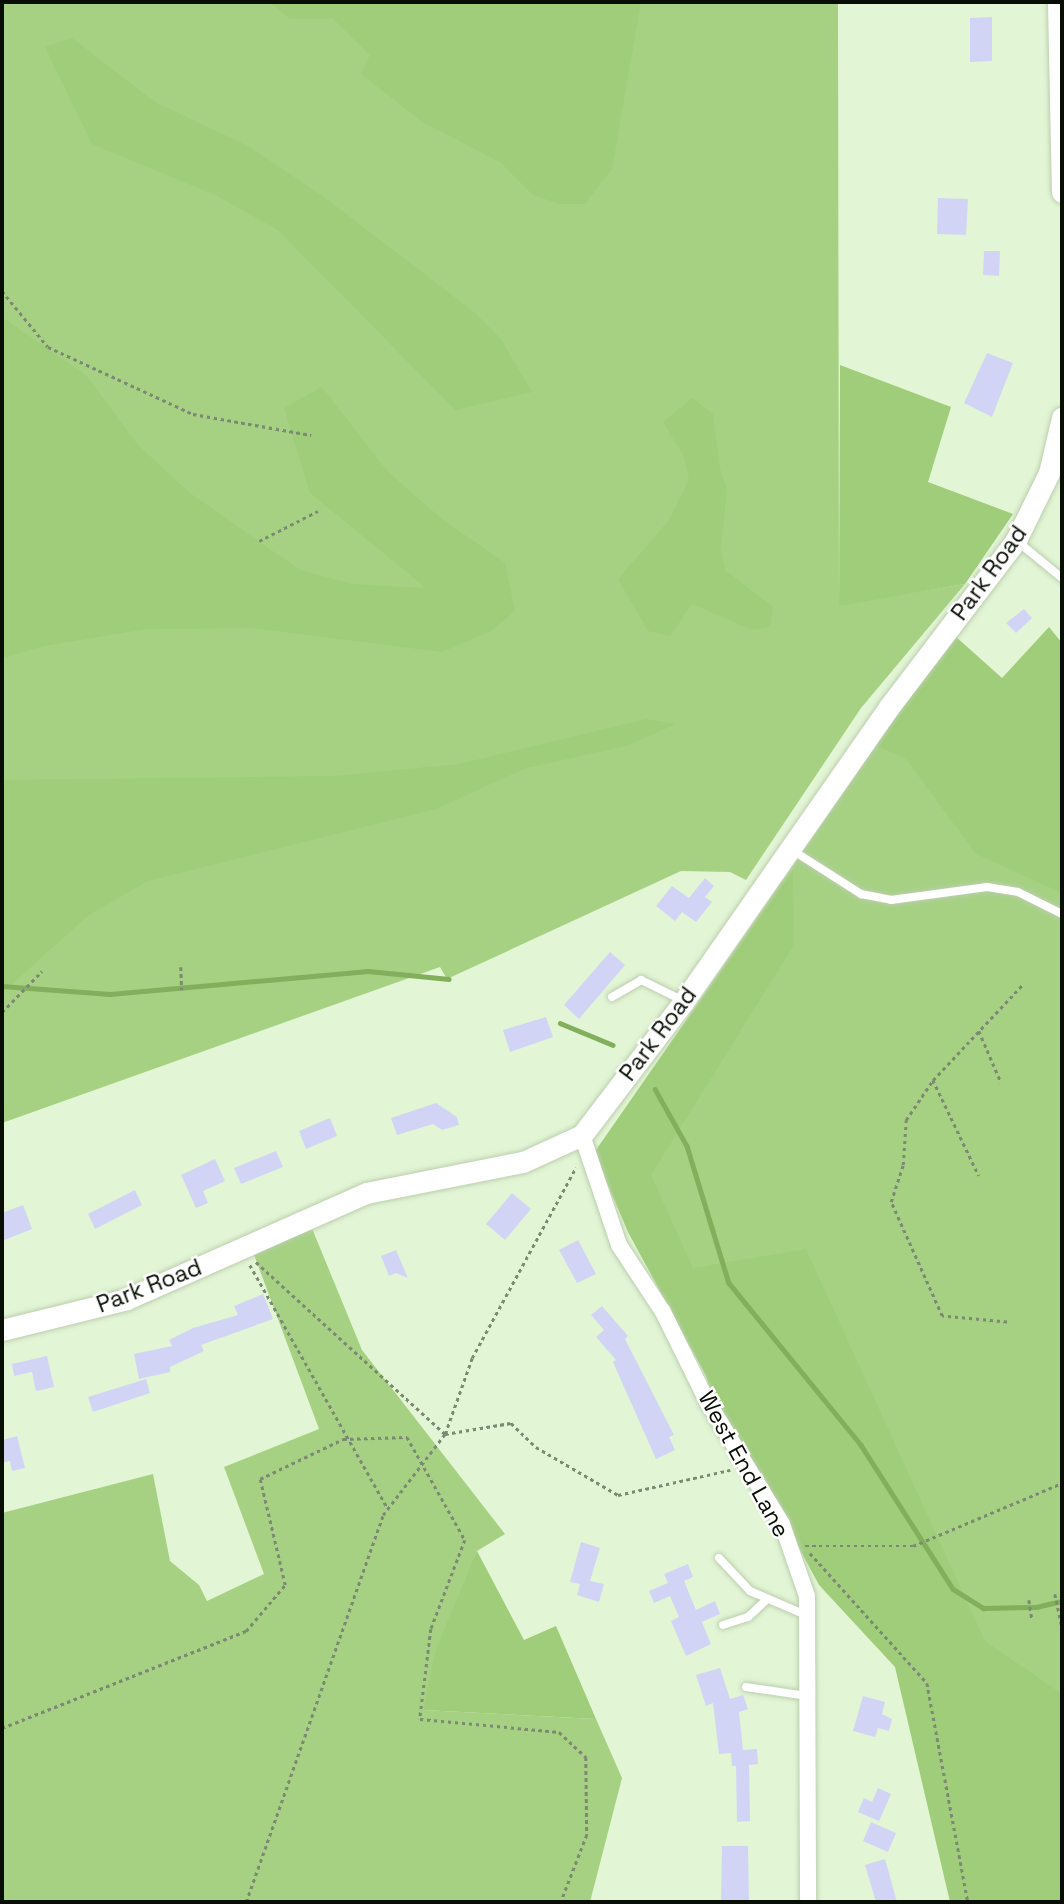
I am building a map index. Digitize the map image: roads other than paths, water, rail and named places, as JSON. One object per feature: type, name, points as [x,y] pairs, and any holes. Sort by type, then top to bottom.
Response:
[{"type":"main road","points":[[1058,2],[1062,192]]},
{"type":"main road","name":"Park Road","points":[[2,1330],[127,1299],[240,1247],[366,1194],[523,1162],[584,1142],[889,707],[1016,540],[1049,473],[1062,418]]},
{"type":"street","name":"West End Lane","points":[[584,1142],[619,1245],[663,1312],[707,1401],[782,1524],[807,1597],[808,1902]]},
{"type":"lane","points":[[1016,540],[1062,578]]},
{"type":"lane","points":[[790,849],[862,894],[891,900],[987,887],[1018,892],[1062,914]]},
{"type":"lane","points":[[612,997],[641,980],[684,1001]]},
{"type":"lane","points":[[719,1558],[736,1579],[766,1600],[808,1616]]},
{"type":"lane","points":[[723,1625],[748,1617],[766,1600]]},
{"type":"lane","points":[[746,1687],[808,1696]]},
{"type":"waterway","points":[[2,986],[110,994],[368,971],[449,979]]},
{"type":"waterway","points":[[560,1023],[613,1045]]},
{"type":"waterway","points":[[655,1089],[687,1146],[729,1283],[861,1445],[953,1589],[983,1608],[1036,1607],[1062,1601]]}]
